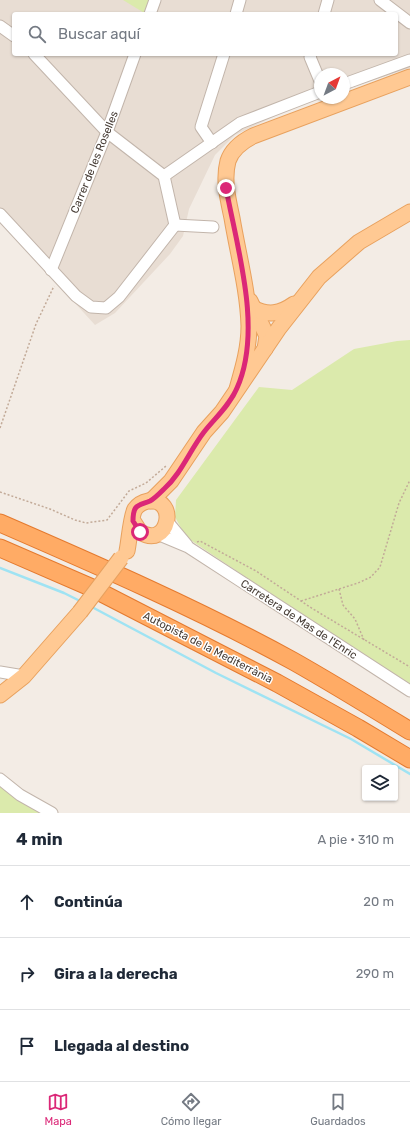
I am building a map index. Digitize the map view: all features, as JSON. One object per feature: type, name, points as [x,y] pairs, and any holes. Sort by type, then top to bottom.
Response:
[{"type":"highway","points":[[0,523],[102,567],[197,612],[292,661],[410,731]]},
{"type":"highway","name":"Autopista de la Mediterrània","points":[[0,548],[90,587],[277,683],[410,759]]},
{"type":"main road","points":[[237,389],[249,343],[249,325],[245,289],[226,188],[226,173],[232,154],[244,141],[253,136],[410,77]]},
{"type":"main road","points":[[0,695],[24,676],[80,612],[124,554],[152,535],[162,531],[176,488],[212,434],[222,412],[265,348],[319,277],[359,242],[410,212]]},
{"type":"main road","points":[[245,289],[267,336],[265,348]]},
{"type":"main road","points":[[253,308],[263,312],[275,314],[286,310],[300,300]]},
{"type":"main road","points":[[124,554],[135,509],[139,504],[151,501],[171,481],[204,432],[222,412]]},
{"type":"main road","points":[[151,501],[161,505],[167,516]]},
{"type":"main road","points":[[133,521],[140,532],[152,535]]},
{"type":"street","points":[[151,12],[155,0]]},
{"type":"street","points":[[237,12],[240,0]]},
{"type":"street","points":[[325,12],[328,0]]},
{"type":"street","points":[[380,0],[396,12]]},
{"type":"street","points":[[398,14],[410,23]]},
{"type":"street","points":[[0,26],[12,35]]},
{"type":"street","points":[[36,56],[107,132],[164,176],[175,226]]},
{"type":"street","name":"Carrer de les Roselles","points":[[55,274],[135,56]]},
{"type":"street","points":[[212,143],[201,128],[223,56]]},
{"type":"street","points":[[310,56],[315,68]]},
{"type":"street","points":[[350,82],[410,60]]},
{"type":"street","points":[[164,176],[240,123],[314,94]]},
{"type":"street","points":[[0,214],[76,296],[91,307],[106,308],[118,297],[175,226]]},
{"type":"street","points":[[175,226],[213,227]]},
{"type":"street","points":[[167,516],[188,547]]},
{"type":"street","points":[[152,535],[188,547]]},
{"type":"street","name":"Carretera de Mas de l'Enric","points":[[188,547],[410,691]]},
{"type":"street","points":[[0,672],[24,676]]},
{"type":"street","points":[[0,779],[20,795],[52,813]]},
{"type":"path","points":[[0,428],[55,274]]},
{"type":"path","points":[[0,492],[86,523],[107,520],[129,491],[146,483],[168,465]]},
{"type":"path","points":[[301,601],[371,577],[380,567],[399,503],[410,480]]},
{"type":"path","points":[[188,547],[200,541],[256,571],[301,601],[410,667]]},
{"type":"path","points":[[339,589],[343,605],[355,619],[364,640]]},
{"type":"shaded area","points":[[0,0],[410,0],[410,68],[350,88],[350,68],[314,68],[314,99],[235,135],[215,155],[189,209],[183,236],[170,254],[115,313],[95,325],[0,221]]},
{"type":"green space","points":[[123,0],[151,0],[147,12],[143,12]]},
{"type":"green space","points":[[410,340],[410,687],[186,537],[175,517],[176,500],[259,387],[292,390],[354,349]]},
{"type":"green space","points":[[0,780],[53,813],[0,813]]},
{"type":"waterway","points":[[0,568],[64,593],[82,602]]},
{"type":"waterway","points":[[90,606],[216,673],[351,739],[410,774]]},
{"type":"route","points":[[140,532],[135,527],[133,521],[135,509],[139,504],[151,501],[171,481],[204,432],[222,412],[237,389],[243,368],[249,343],[249,325],[245,289],[226,188]]}]
